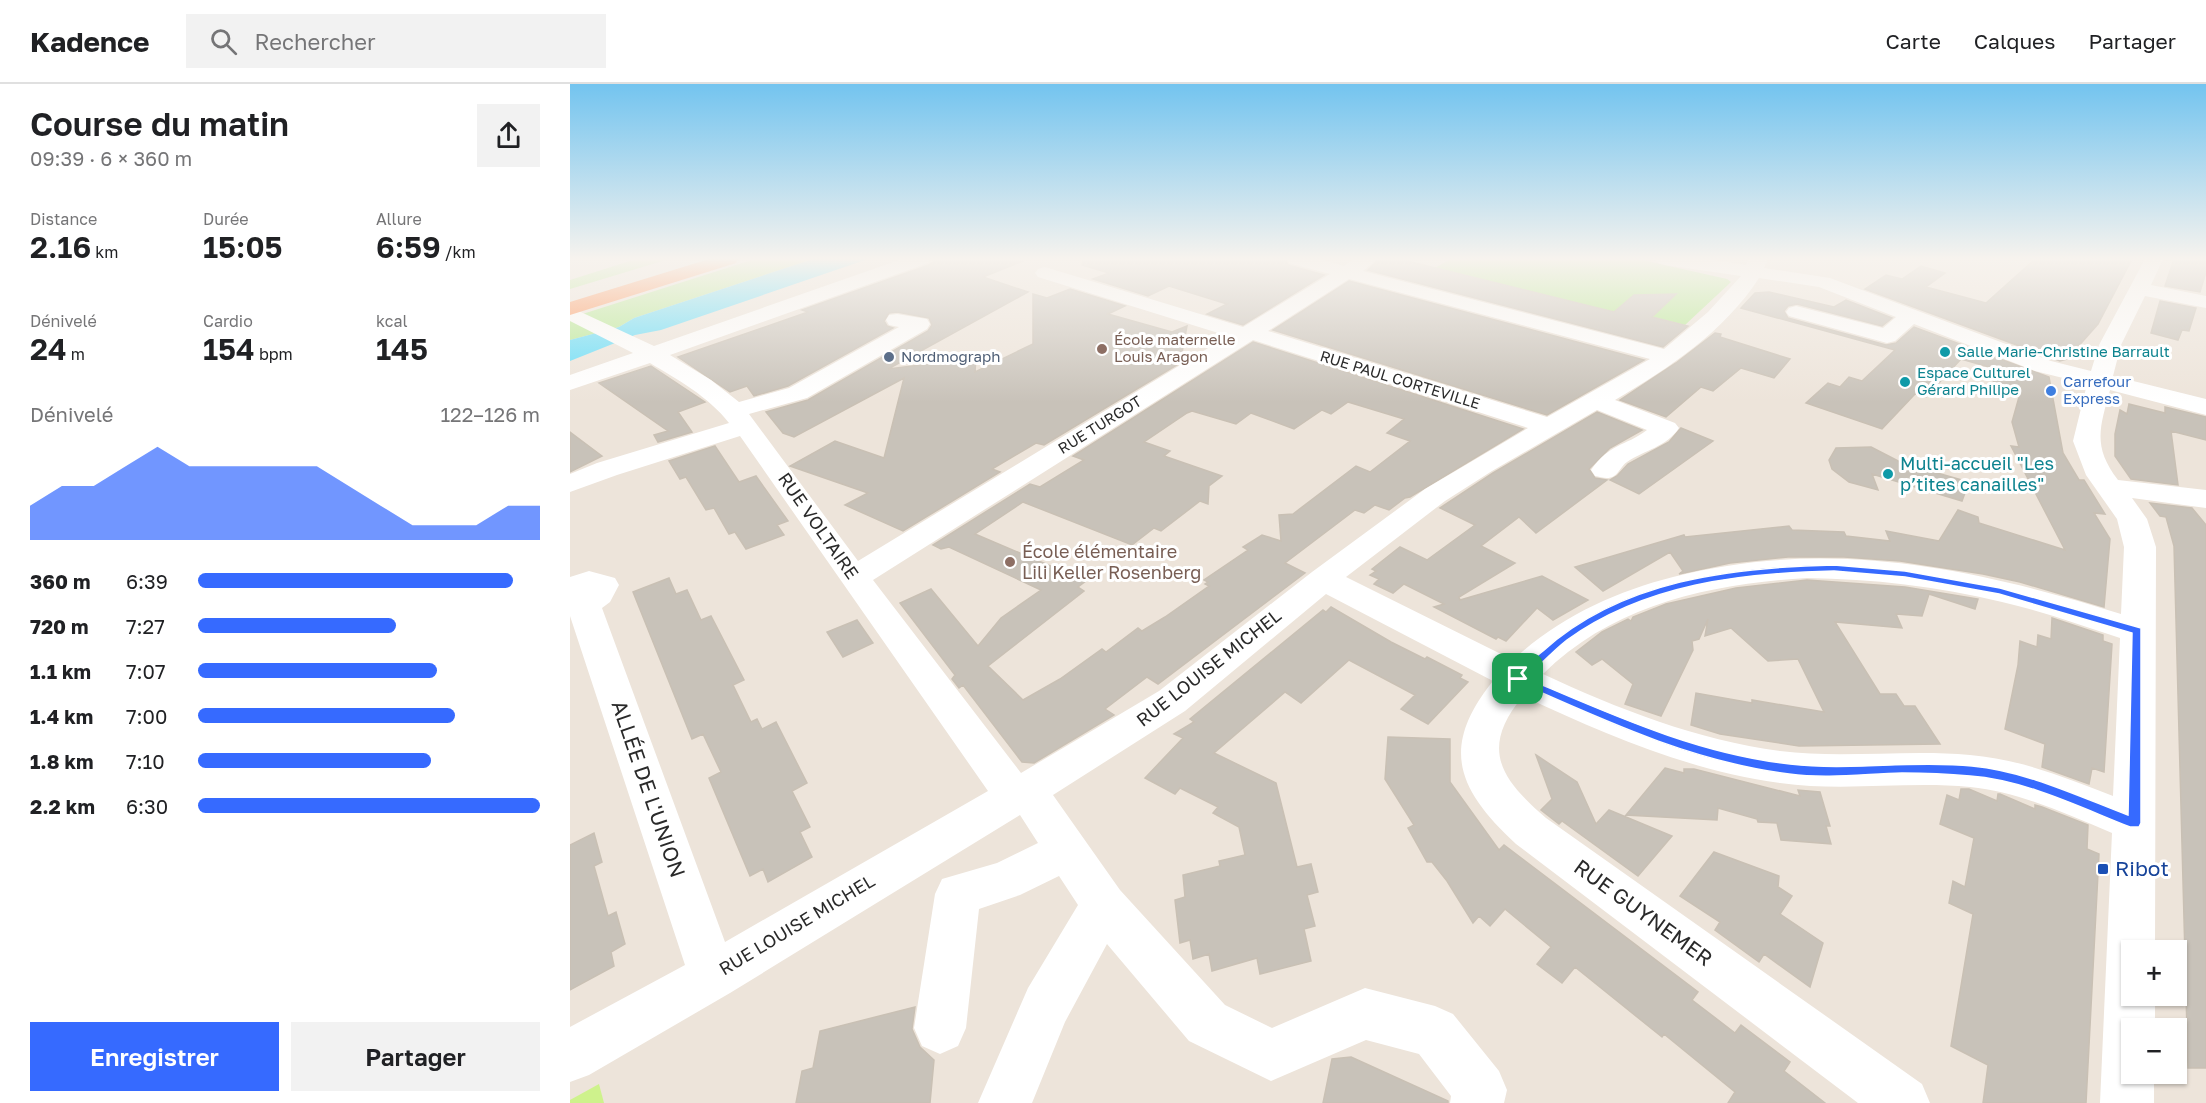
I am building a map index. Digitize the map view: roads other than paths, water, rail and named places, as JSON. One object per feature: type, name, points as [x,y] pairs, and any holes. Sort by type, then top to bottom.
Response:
[{"type":"street","points":[[570,383],[649,352],[782,307]]},
{"type":"street","name":"RUE PAUL CORTEVILLE","points":[[1159,307],[1551,427]]},
{"type":"street","name":"RUE TURGOT","points":[[854,578],[1290,307]]},
{"type":"street","points":[[1476,307],[1668,357]]},
{"type":"street","name":"RUE LOUISE MICHEL","points":[[570,1056],[713,976],[1133,727],[1172,700],[1323,579],[1435,495],[1482,465],[1596,401],[1668,357],[1700,332],[1724,307]]},
{"type":"street","points":[[1886,307],[2029,361],[2099,382],[2206,407]]},
{"type":"street","points":[[2127,1103],[2138,537],[2132,519],[2095,466],[2086,441],[2099,382],[2114,334],[2128,307]]},
{"type":"street","points":[[1796,312],[1887,336],[1910,316]]},
{"type":"street","name":"RUE VOLTAIRE","points":[[570,313],[649,352],[719,397],[739,418],[854,578],[1067,851],[1104,905],[1207,1023],[1271,1055],[1365,1014],[1435,1032],[1480,1090],[1477,1103]]},
{"type":"street","points":[[570,484],[798,393],[919,324],[897,320]]},
{"type":"street","points":[[2029,361],[2064,367],[2078,365],[2114,334]]},
{"type":"street","points":[[1596,401],[1666,428],[1645,444],[1627,450],[1614,458],[1605,470]]},
{"type":"street","points":[[2109,487],[2206,499]]},
{"type":"street","name":"RUE GUYNEMER","points":[[1903,1103],[1531,831],[1505,809],[1489,788],[1482,771],[1479,756],[1480,739],[1485,721],[1497,702],[1518,679],[1563,639],[1601,615],[1627,603],[1687,583],[1775,569],[1866,569],[1946,580],[2021,596],[2137,631]]},
{"type":"street","points":[[1323,579],[1518,679],[1632,728],[1712,754],[1788,769],[1824,772],[1903,768],[1972,771],[2003,776],[2041,787],[2134,823]]},
{"type":"street","name":"ALLÉE DE L'UNION","points":[[574,599],[713,976]]},
{"type":"street","points":[[940,1028],[958,894],[1004,881],[1067,851]]},
{"type":"street","points":[[1005,1103],[1046,1006],[1104,905]]},
{"type":"water","points":[[669,307],[729,307],[661,330],[635,335],[570,361],[570,340],[619,327],[634,318]]},
{"type":"place","name":"École maternelle Louis Aragon","points":[[1102,349]]},
{"type":"place","name":"Salle Marie-Christine Barrault","points":[[1945,352]]},
{"type":"place","name":"Nordmograph","points":[[889,357]]},
{"type":"place","name":"Espace Culturel Gérard Philipe","points":[[1905,382]]},
{"type":"place","name":"Carrefour Express","points":[[2051,391]]},
{"type":"place","name":"Multi-accueil \"Les p’tites canailles\"","points":[[1888,474]]},
{"type":"place","name":"École élémentaire Lili Keller Rosenberg","points":[[1010,562]]},
{"type":"place","name":"Ribot","points":[[2103,869]]}]
